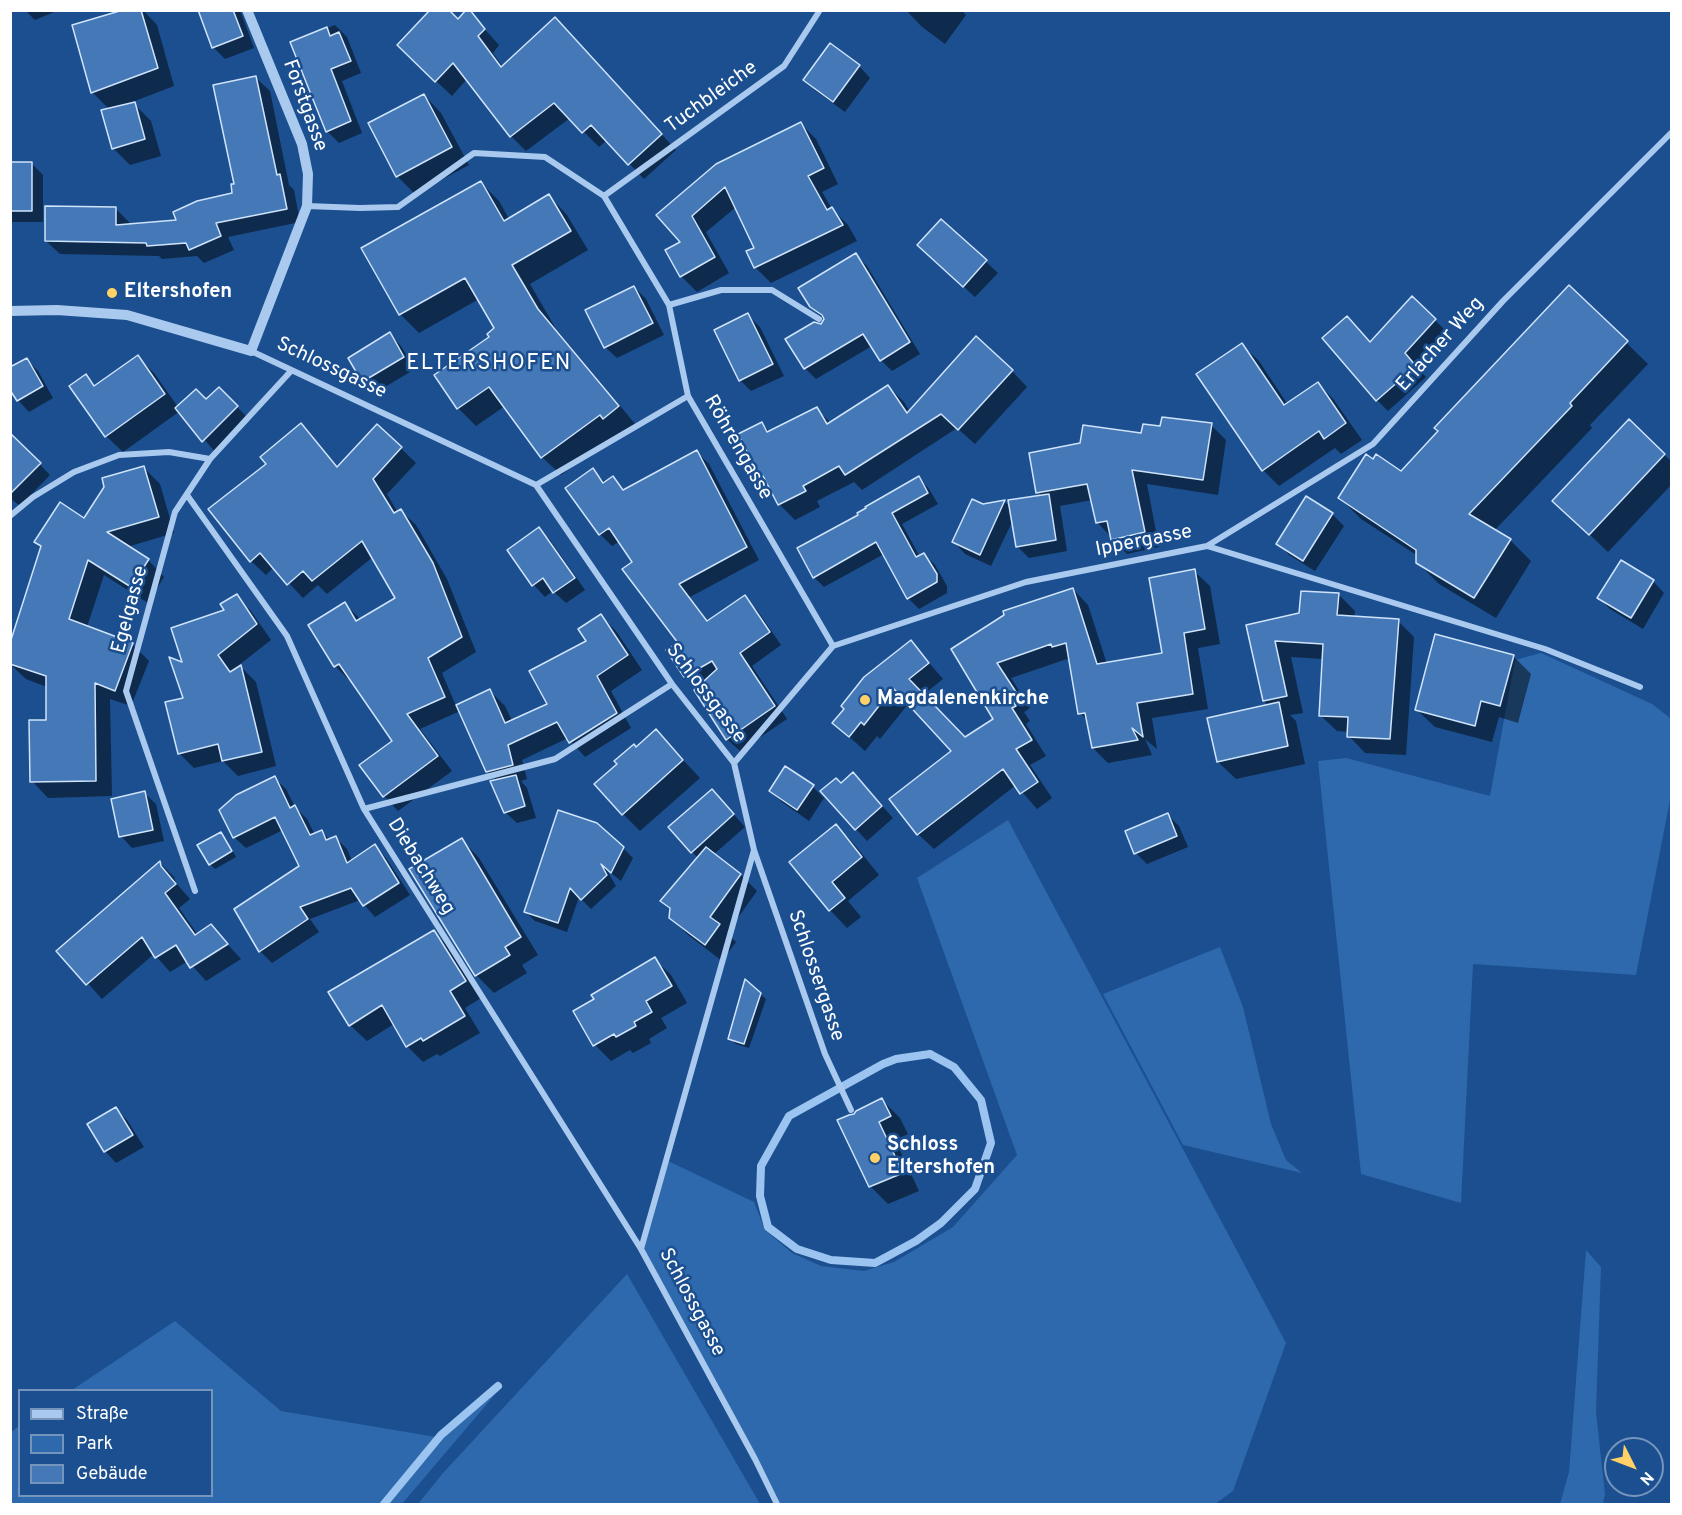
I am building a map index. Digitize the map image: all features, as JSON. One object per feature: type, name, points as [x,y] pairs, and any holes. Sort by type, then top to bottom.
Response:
[{"type":"street","name":"Forstgasse","points":[[247,10],[302,144],[308,174],[307,206],[251,351]]},
{"type":"street","name":"Tuchbleiche","points":[[604,196],[784,66],[820,10]]},
{"type":"street","name":"Erlacher Weg","points":[[1207,546],[1373,444],[1503,301],[1671,132]]},
{"type":"street","name":"Röhrengasse","points":[[307,206],[398,207],[474,153],[545,157],[604,196],[669,305],[688,396],[833,646]]},
{"type":"street","points":[[669,305],[721,290],[772,290],[819,319]]},
{"type":"street","name":"Schlossgasse","points":[[10,311],[57,310],[127,315],[251,351],[536,484],[672,684],[734,763],[754,850],[641,1249],[777,1504]]},
{"type":"street","name":"Egelgasse","points":[[195,891],[126,691],[175,512],[210,459],[291,371]]},
{"type":"street","points":[[536,484],[688,396]]},
{"type":"street","points":[[10,516],[33,497],[74,472],[119,455],[168,452],[210,459]]},
{"type":"street","name":"Diebachweg","points":[[188,495],[287,636],[364,809],[641,1249]]},
{"type":"street","name":"Ippergasse","points":[[833,646],[1026,582],[1207,546],[1545,649],[1640,687]]},
{"type":"street","points":[[734,763],[833,646]]},
{"type":"street","points":[[364,809],[555,759],[672,684]]},
{"type":"street","name":"Schlossergasse","points":[[754,850],[825,1054],[851,1110]]},
{"type":"green space","points":[[1541,653],[1652,704],[1669,717],[1672,723],[1671,795],[1636,975],[1473,964],[1461,1203],[1361,1174],[1318,761],[1346,758],[1490,796],[1515,660]]},
{"type":"green space","points":[[1008,820],[1286,1343],[1233,1491],[1215,1504],[777,1504],[641,1249],[666,1160],[754,1202],[765,1230],[792,1253],[821,1266],[864,1271],[894,1262],[953,1227],[1017,1155],[917,878]]},
{"type":"green space","points":[[1220,947],[1243,1007],[1271,1124],[1286,1160],[1302,1173],[1183,1145],[1103,994]]},
{"type":"green space","points":[[1586,1250],[1601,1267],[1596,1412],[1604,1485],[1603,1504],[1560,1504],[1569,1472]]},
{"type":"green space","points":[[627,1274],[760,1504],[418,1504],[443,1473]]},
{"type":"green space","points":[[175,1321],[281,1411],[436,1437],[503,1385],[402,1504],[11,1504],[11,1432],[18,1427],[18,1497],[213,1497],[213,1389],[73,1389]]},
{"type":"building","points":[[123,10],[141,10],[158,68],[91,93],[72,25]]},
{"type":"building","points":[[198,10],[233,10],[243,36],[212,48]]},
{"type":"building","points":[[430,10],[449,10],[458,19],[466,10],[470,10],[485,29],[478,36],[501,67],[555,17],[662,134],[628,165],[591,125],[582,133],[554,103],[510,137],[453,63],[435,82],[397,45]]},
{"type":"building","points":[[327,27],[330,36],[339,32],[351,61],[331,69],[351,121],[326,132],[290,42]]},
{"type":"building","points":[[830,43],[860,65],[833,102],[803,80]]},
{"type":"building","points":[[256,76],[277,175],[280,174],[287,209],[216,223],[221,236],[189,250],[186,243],[147,246],[146,243],[45,241],[45,206],[116,207],[116,225],[176,220],[173,212],[197,201],[232,193],[231,184],[234,184],[213,85]]},
{"type":"building","points":[[424,94],[452,147],[396,177],[368,123]]},
{"type":"building","points":[[135,102],[145,139],[112,149],[101,110]]},
{"type":"building","points":[[801,122],[824,168],[808,176],[827,210],[832,207],[843,225],[754,268],[746,251],[754,248],[725,187],[692,216],[715,257],[680,277],[665,250],[680,242],[656,215],[716,164]]},
{"type":"building","points":[[10,162],[32,162],[32,211],[10,211]]},
{"type":"building","points":[[481,181],[504,221],[549,194],[571,231],[512,265],[538,309],[619,406],[603,419],[600,415],[541,458],[489,387],[457,409],[434,375],[489,337],[487,334],[494,328],[465,278],[399,315],[361,248]]},
{"type":"building","points":[[941,219],[987,260],[963,287],[917,245]]},
{"type":"building","points":[[856,253],[910,342],[880,361],[863,334],[804,369],[785,339],[814,322],[821,324],[824,319],[810,307],[798,288]]},
{"type":"building","points":[[1569,285],[1628,341],[1570,403],[1572,406],[1469,514],[1511,539],[1474,598],[1416,563],[1416,550],[1338,498],[1366,454],[1373,459],[1376,454],[1401,471],[1438,431],[1434,428]]},
{"type":"building","points":[[634,286],[653,323],[604,348],[585,310]]},
{"type":"building","points":[[1412,296],[1436,319],[1405,353],[1416,366],[1376,401],[1322,338],[1347,316],[1370,342]]},
{"type":"building","points":[[748,313],[773,364],[739,381],[714,330]]},
{"type":"building","points":[[390,332],[404,357],[362,382],[348,358]]},
{"type":"building","points":[[976,336],[1013,370],[958,430],[941,414],[845,475],[839,466],[803,486],[806,491],[778,505],[763,476],[760,478],[738,434],[762,422],[767,432],[817,407],[827,424],[888,385],[907,413]]},
{"type":"building","points":[[1242,343],[1284,405],[1318,382],[1346,423],[1324,439],[1319,431],[1262,471],[1196,374]]},
{"type":"building","points":[[138,355],[165,394],[105,437],[69,386],[86,374],[94,386]]},
{"type":"building","points":[[27,358],[43,386],[17,401],[10,390],[10,367]]},
{"type":"building","points":[[219,387],[238,406],[202,442],[175,408],[196,389],[206,399]]},
{"type":"building","points":[[1162,417],[1212,423],[1203,480],[1132,470],[1145,532],[1111,540],[1107,521],[1096,523],[1087,484],[1036,493],[1029,453],[1080,443],[1083,425],[1141,433],[1143,424],[1160,426]]},
{"type":"building","points":[[1629,419],[1665,454],[1589,535],[1552,501]]},
{"type":"building","points":[[301,423],[337,467],[377,424],[402,447],[373,479],[394,513],[401,509],[433,563],[462,637],[428,658],[445,697],[407,714],[438,756],[383,797],[359,765],[392,741],[339,664],[334,667],[308,625],[345,602],[356,621],[395,598],[362,541],[312,581],[303,571],[287,585],[260,553],[250,562],[208,509],[266,464],[260,457]]},
{"type":"building","points":[[10,433],[41,463],[10,494]]},
{"type":"building","points":[[697,450],[747,547],[679,584],[707,621],[745,595],[770,632],[740,653],[775,706],[726,740],[694,690],[717,669],[712,661],[684,677],[666,650],[678,643],[622,569],[632,562],[609,528],[599,535],[565,488],[593,468],[603,483],[613,476],[623,490]]},
{"type":"building","points":[[144,466],[159,517],[107,532],[149,559],[131,587],[88,560],[69,619],[133,643],[115,691],[95,683],[96,781],[30,782],[29,720],[46,720],[46,676],[10,664],[10,643],[41,546],[34,542],[60,502],[84,518],[104,487],[102,478]]},
{"type":"building","points":[[919,476],[928,493],[892,513],[916,557],[924,553],[937,574],[937,582],[907,599],[876,542],[813,578],[797,548],[858,515],[857,513],[865,507]]},
{"type":"building","points":[[1049,494],[1056,540],[1016,547],[1008,500]]},
{"type":"building","points":[[1306,496],[1333,513],[1303,561],[1276,544]]},
{"type":"building","points":[[972,499],[983,504],[1005,500],[980,555],[952,542]]},
{"type":"building","points":[[539,527],[575,578],[553,593],[543,578],[532,586],[507,550]]},
{"type":"building","points":[[1621,560],[1654,580],[1631,618],[1597,598]]},
{"type":"building","points":[[1195,569],[1205,629],[1184,633],[1193,694],[1137,703],[1143,737],[1132,728],[1138,740],[1092,748],[1085,713],[1078,714],[1066,643],[1052,647],[1051,644],[997,663],[1016,692],[1010,696],[1016,706],[1012,708],[1032,740],[1016,749],[1038,782],[1020,794],[1003,769],[917,835],[889,799],[951,751],[893,688],[864,725],[861,722],[849,737],[832,723],[844,709],[841,706],[864,677],[911,640],[929,663],[909,679],[965,737],[993,719],[951,649],[1004,615],[1003,611],[1073,588],[1097,664],[1162,653],[1149,578]]},
{"type":"building","points":[[1301,591],[1339,593],[1337,615],[1399,619],[1390,739],[1347,737],[1348,717],[1319,716],[1323,644],[1275,641],[1287,696],[1263,701],[1246,625],[1299,613]]},
{"type":"building","points":[[237,594],[257,624],[218,655],[230,672],[241,665],[262,752],[222,761],[218,744],[178,754],[165,702],[183,698],[169,657],[182,662],[171,628],[224,610],[220,604]]},
{"type":"building","points":[[601,614],[628,655],[597,676],[617,713],[569,743],[557,722],[508,745],[513,765],[486,772],[456,705],[490,689],[505,723],[547,704],[529,671],[586,641],[578,629]]},
{"type":"building","points":[[1435,634],[1514,655],[1500,706],[1481,701],[1475,726],[1415,710]]},
{"type":"building","points":[[1279,702],[1288,746],[1217,762],[1207,718]]},
{"type":"building","points":[[656,729],[683,760],[622,815],[594,784],[617,764],[614,761],[634,744],[636,747]]},
{"type":"building","points":[[785,766],[814,785],[797,810],[769,791]]},
{"type":"building","points":[[853,772],[882,806],[855,830],[820,791],[836,778],[841,783]]},
{"type":"building","points":[[516,775],[525,806],[504,813],[490,781]]},
{"type":"building","points":[[275,776],[290,808],[295,805],[310,835],[322,830],[326,840],[336,836],[347,863],[375,844],[399,883],[363,906],[351,888],[300,907],[308,919],[259,952],[234,909],[299,866],[275,817],[233,838],[219,810],[236,795]]},
{"type":"building","points":[[712,789],[734,814],[691,853],[668,827]]},
{"type":"building","points":[[145,791],[153,830],[119,837],[111,799]]},
{"type":"building","points":[[558,810],[597,823],[624,847],[611,873],[601,864],[607,875],[581,900],[570,888],[558,923],[524,912]]},
{"type":"building","points":[[1168,813],[1177,836],[1134,854],[1125,831]]},
{"type":"building","points":[[836,824],[862,857],[832,882],[845,898],[829,911],[789,862]]},
{"type":"building","points":[[221,832],[232,851],[209,865],[197,845]]},
{"type":"building","points":[[462,838],[521,937],[505,947],[510,955],[475,976],[409,869]]},
{"type":"building","points":[[706,847],[741,874],[710,917],[720,924],[705,945],[669,918],[670,908],[660,901]]},
{"type":"building","points":[[160,861],[161,866],[176,884],[165,893],[195,935],[211,924],[228,944],[190,968],[176,945],[155,958],[142,937],[86,985],[56,951]]},
{"type":"building","points":[[434,930],[466,981],[450,991],[465,1016],[423,1041],[421,1038],[406,1047],[382,1005],[349,1026],[328,992]]},
{"type":"building","points":[[655,957],[672,986],[646,1001],[652,1012],[634,1022],[636,1026],[616,1037],[614,1034],[593,1046],[573,1011],[594,999],[591,995]]},
{"type":"building","points":[[745,979],[761,993],[744,1044],[728,1039]]},
{"type":"building","name":"Schloss Eltershofen","points":[[882,1098],[891,1116],[879,1122],[903,1173],[869,1187],[837,1120],[854,1114]]},
{"type":"building","points":[[116,1107],[133,1135],[104,1152],[87,1124]]},
{"type":"waterway","points":[[930,1054],[954,1067],[981,1100],[991,1143],[975,1189],[941,1223],[916,1241],[875,1263],[831,1260],[797,1249],[768,1227],[760,1196],[761,1166],[789,1116],[883,1064],[896,1059],[930,1054]]},
{"type":"waterway","points":[[384,1504],[441,1435],[498,1386]]},
{"type":"place","name":"Eltershofen","points":[[112,293]]},
{"type":"place","name":"Magdalenenkirche","points":[[865,700]]},
{"type":"place","name":"Schloss Eltershofen","points":[[875,1158]]},
{"type":"district","name":"ELTERSHOFEN","points":[[489,365]]}]
